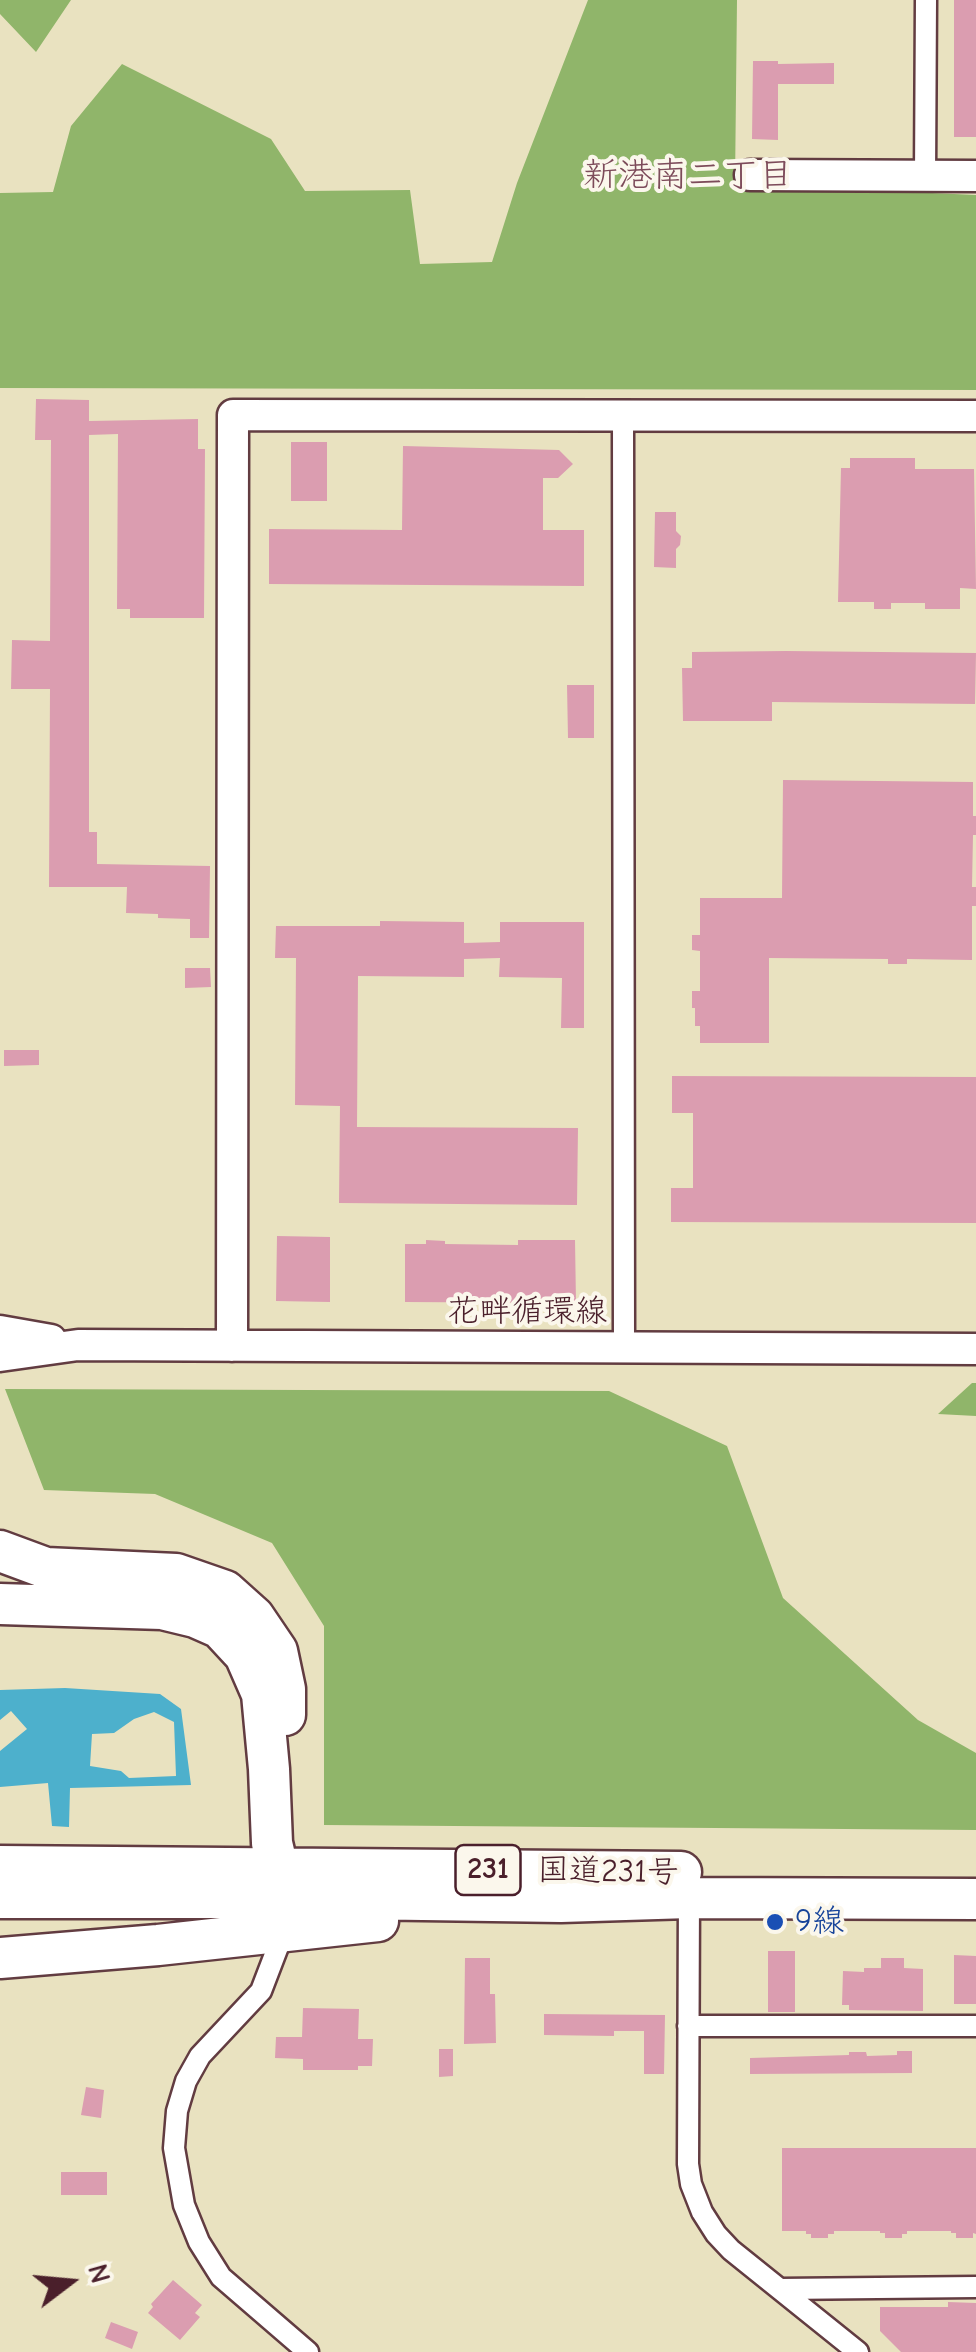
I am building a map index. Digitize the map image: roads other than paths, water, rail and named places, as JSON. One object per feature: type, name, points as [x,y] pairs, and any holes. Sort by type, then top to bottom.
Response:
[{"type":"highway","points":[[0,1551],[46,1568],[176,1574],[224,1591],[254,1617],[276,1651],[286,1689],[283,1899]]},
{"type":"highway","points":[[0,1604],[162,1609],[220,1628],[245,1656],[262,1694],[272,1843],[283,1899]]},
{"type":"highway","name":"国道231号","points":[[0,1866],[283,1899],[976,1876]]},
{"type":"highway","name":"国道231号","points":[[0,1898],[561,1902],[689,1885],[976,1899]]},
{"type":"highway","name":"国道231号","points":[[0,1958],[158,1945],[283,1899]]},
{"type":"street","points":[[925,176],[926,0]]},
{"type":"street","points":[[750,175],[976,176]]},
{"type":"street","points":[[232,1346],[233,414],[976,416]]},
{"type":"street","points":[[624,415],[624,1348]]},
{"type":"street","name":"花畔循環線","points":[[0,1331],[78,1345]]},
{"type":"street","name":"花畔循環線","points":[[0,1356],[78,1345],[976,1349]]},
{"type":"street","points":[[689,1885],[691,2184],[702,2212],[731,2250],[858,2352]]},
{"type":"street","points":[[283,1899],[261,1991],[200,2056],[186,2081],[177,2111],[174,2148],[184,2205],[199,2242],[221,2277],[308,2352]]},
{"type":"street","points":[[688,2026],[976,2026]]},
{"type":"street","points":[[780,2289],[976,2287]]},
{"type":"water","points":[[65,1688],[160,1694],[181,1709],[191,1785],[70,1788],[69,1827],[52,1826],[48,1783],[0,1787],[0,1751],[27,1729],[11,1711],[0,1720],[0,1690]],"holes":[[[154,1712],[174,1722],[176,1776],[129,1778],[121,1771],[90,1766],[92,1734],[114,1733],[134,1719]]]},
{"type":"place","name":"9線","points":[[775,1922]]},
{"type":"district","name":"新港南二丁目","points":[[688,176]]}]
